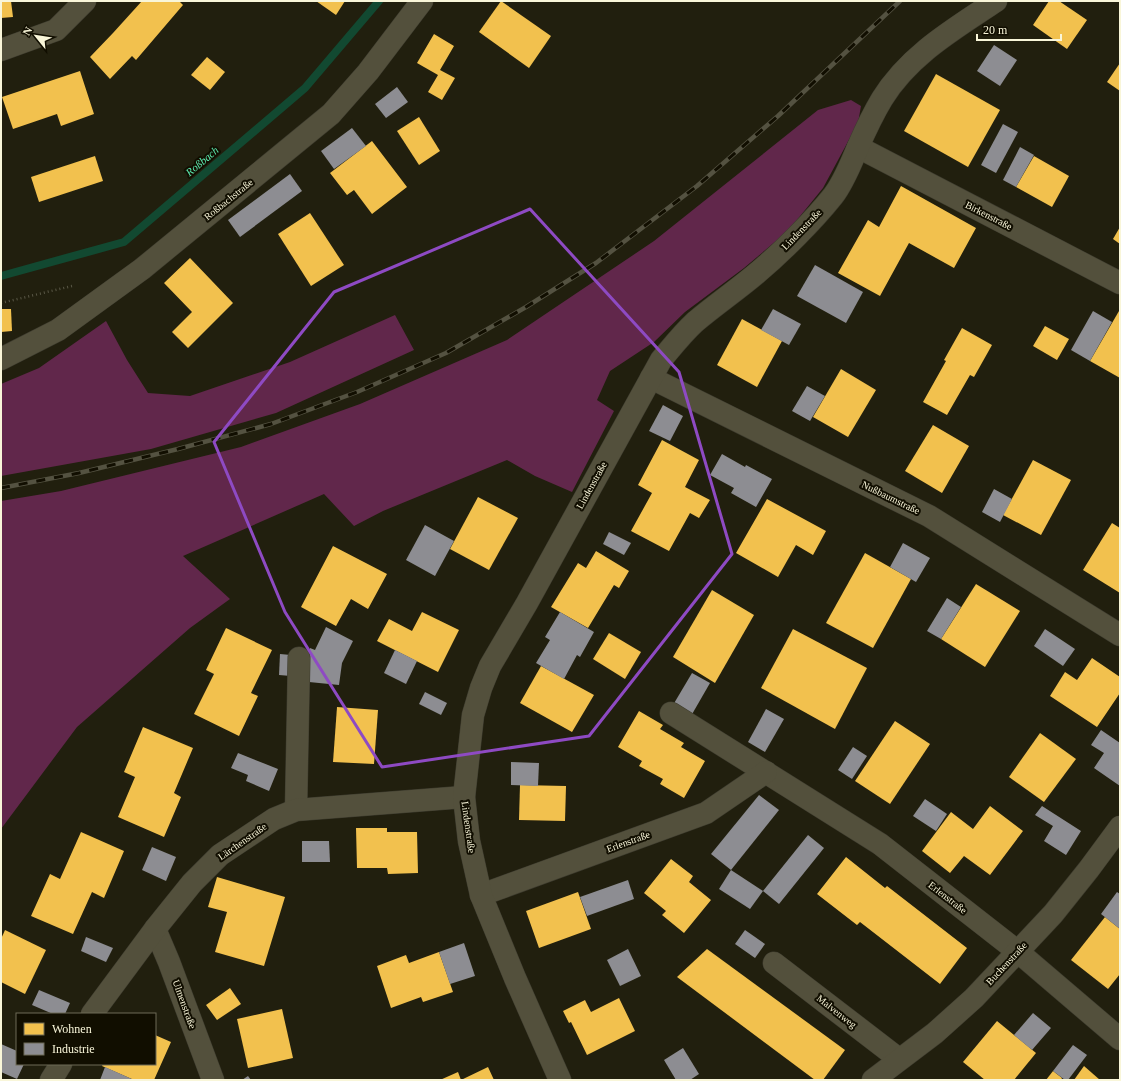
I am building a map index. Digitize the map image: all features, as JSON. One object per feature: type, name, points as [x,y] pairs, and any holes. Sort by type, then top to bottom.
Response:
[{"type":"street","points":[[1,50],[56,30],[86,1]]},
{"type":"street","name":"Roßbachstraße","points":[[1,359],[58,330],[142,269],[331,114],[368,72],[422,1]]},
{"type":"street","name":"Lindenstraße","points":[[560,1080],[515,978],[481,895],[469,841],[464,797],[473,715],[481,688],[490,666],[527,603],[661,360],[695,322],[770,261],[800,233],[834,195],[849,168],[882,99],[896,78],[911,62],[944,36],[996,1]]},
{"type":"street","name":"Birkenstraße","points":[[858,147],[1120,283]]},
{"type":"street","name":"Nußbaumstraße","points":[[650,378],[929,516],[1120,635]]},
{"type":"street","points":[[296,810],[299,658]]},
{"type":"street","name":"Erlenstraße","points":[[670,713],[880,844],[1017,951],[1120,1039]]},
{"type":"street","name":"Erlenstraße","points":[[481,895],[706,813],[766,772]]},
{"type":"street","name":"Lärchenstraße","points":[[93,1013],[155,929],[192,883],[220,855],[274,819],[296,810],[464,797]]},
{"type":"street","name":"Buchenstraße","points":[[872,1080],[935,1033],[974,998],[1053,914],[1120,827]]},
{"type":"street","name":"Ulmenstraße","points":[[155,929],[169,962],[213,1080]]},
{"type":"street","name":"Malvenweg","points":[[774,963],[900,1059]]},
{"type":"street","points":[[51,1080],[60,1065]]},
{"type":"highlighted area","points":[[530,209],[679,372],[732,554],[589,736],[382,767],[285,612],[214,442],[334,292]]},
{"type":"shaded area","points":[[851,100],[861,106],[858,123],[823,188],[788,231],[744,268],[685,312],[654,342],[610,371],[597,400],[614,411],[572,492],[535,476],[507,460],[383,511],[354,526],[324,494],[183,556],[230,599],[190,628],[77,727],[1,829],[1,501],[61,491],[241,447],[360,404],[507,340],[654,241],[818,110]]},
{"type":"shaded area","points":[[395,315],[414,350],[276,413],[151,449],[1,476],[1,384],[39,368],[106,321],[127,360],[148,393],[190,396],[290,362]]},
{"type":"building: Wohnen","points":[[1,1],[11,1],[13,17],[1,18]]},
{"type":"building: Wohnen","points":[[142,1],[179,1],[183,5],[136,60],[132,56],[110,79],[90,57]]},
{"type":"building: Wohnen","points":[[316,1],[345,1],[336,15]]},
{"type":"building: Wohnen","points":[[501,1],[551,36],[529,68],[479,32]]},
{"type":"building: Wohnen","points":[[1049,1],[1059,1],[1087,20],[1067,49],[1033,25]]},
{"type":"building: Wohnen","points":[[434,34],[454,46],[440,70],[455,78],[442,100],[428,92],[438,75],[417,63]]},
{"type":"building: Wohnen","points":[[207,57],[225,72],[210,90],[191,75]]},
{"type":"building: Wohnen","points":[[1120,63],[1120,91],[1107,82]]},
{"type":"building: Wohnen","points":[[80,71],[94,114],[61,126],[57,114],[13,129],[2,97]]},
{"type":"building: Wohnen","points":[[936,74],[1000,110],[968,167],[904,131]]},
{"type":"building: Wohnen","points":[[419,117],[440,151],[419,165],[397,131]]},
{"type":"building: Wohnen","points":[[372,141],[407,187],[372,214],[354,190],[347,195],[330,173]]},
{"type":"building: Wohnen","points":[[95,156],[103,181],[39,202],[31,177]]},
{"type":"building: Wohnen","points":[[1034,156],[1069,176],[1052,207],[1016,187]]},
{"type":"building: Wohnen","points":[[901,186],[976,228],[954,268],[909,243],[880,296],[838,273],[868,220],[879,227]]},
{"type":"building: Wohnen","points":[[310,213],[344,265],[311,286],[278,234]]},
{"type":"building: Wohnen","points":[[1120,227],[1120,244],[1113,239]]},
{"type":"building: Wohnen","points":[[190,258],[233,303],[188,348],[172,332],[192,312],[164,283]]},
{"type":"building: Wohnen","points":[[1,309],[11,309],[12,331],[1,332]]},
{"type":"building: Wohnen","points":[[1119,311],[1120,312],[1120,378],[1090,361]]},
{"type":"building: Wohnen","points":[[742,319],[782,341],[757,387],[717,365]]},
{"type":"building: Wohnen","points":[[1045,326],[1069,339],[1057,360],[1033,346]]},
{"type":"building: Wohnen","points":[[962,328],[992,345],[974,377],[970,375],[947,415],[923,402],[946,361],[944,360]]},
{"type":"building: Wohnen","points":[[841,369],[876,390],[848,437],[813,417]]},
{"type":"building: Wohnen","points":[[933,425],[969,446],[942,493],[905,471]]},
{"type":"building: Wohnen","points":[[662,440],[699,460],[685,487],[710,500],[699,518],[690,513],[669,551],[631,531],[652,493],[638,485]]},
{"type":"building: Wohnen","points":[[1033,460],[1071,480],[1041,535],[1003,515]]},
{"type":"building: Wohnen","points":[[478,497],[518,518],[489,570],[450,549]]},
{"type":"building: Wohnen","points":[[767,499],[826,531],[813,555],[796,545],[778,577],[736,553]]},
{"type":"building: Wohnen","points":[[1112,523],[1120,528],[1120,593],[1083,570]]},
{"type":"building: Wohnen","points":[[333,546],[387,574],[368,609],[351,599],[336,626],[301,607]]},
{"type":"building: Wohnen","points":[[596,551],[629,571],[619,588],[614,585],[588,628],[551,607],[578,563],[586,568]]},
{"type":"building: Wohnen","points":[[865,553],[911,579],[873,648],[826,623]]},
{"type":"building: Wohnen","points":[[976,584],[1020,611],[985,667],[941,639]]},
{"type":"building: Wohnen","points":[[712,590],[754,615],[715,683],[673,657]]},
{"type":"building: Wohnen","points":[[422,612],[459,630],[438,672],[377,641],[389,619],[412,631]]},
{"type":"building: Wohnen","points":[[226,628],[272,650],[251,693],[258,696],[239,736],[194,714],[214,674],[206,670]]},
{"type":"building: Wohnen","points":[[793,629],[867,668],[835,729],[761,688]]},
{"type":"building: Wohnen","points":[[609,633],[641,652],[625,679],[593,659]]},
{"type":"building: Wohnen","points":[[1092,658],[1120,677],[1120,693],[1097,727],[1050,696],[1065,672],[1077,680]]},
{"type":"building: Wohnen","points":[[541,666],[594,695],[572,732],[520,703]]},
{"type":"building: Wohnen","points":[[337,707],[378,710],[374,764],[333,762]]},
{"type":"building: Wohnen","points":[[639,711],[663,725],[660,729],[684,743],[681,747],[705,761],[684,798],[660,784],[663,779],[639,766],[642,761],[618,747]]},
{"type":"building: Wohnen","points":[[895,721],[930,744],[890,804],[855,781]]},
{"type":"building: Wohnen","points":[[143,727],[193,748],[174,793],[181,797],[164,837],[118,817],[135,777],[124,772]]},
{"type":"building: Wohnen","points":[[1040,733],[1076,759],[1044,802],[1009,777]]},
{"type":"building: Wohnen","points":[[520,785],[566,786],[565,821],[519,820]]},
{"type":"building: Wohnen","points":[[990,806],[1023,831],[990,875],[964,856],[950,873],[922,851],[951,812],[973,829]]},
{"type":"building: Wohnen","points":[[356,828],[387,828],[387,832],[417,832],[418,873],[388,874],[387,868],[357,868]]},
{"type":"building: Wohnen","points":[[81,832],[124,851],[104,898],[92,892],[73,934],[31,916],[50,874],[60,879]]},
{"type":"building: Wohnen","points":[[846,857],[885,888],[887,886],[967,948],[940,984],[860,922],[857,925],[817,894]]},
{"type":"building: Wohnen","points":[[671,859],[693,876],[689,882],[711,900],[684,933],[662,915],[666,911],[644,893]]},
{"type":"building: Wohnen","points":[[217,877],[285,897],[264,966],[215,952],[227,912],[208,907]]},
{"type":"building: Wohnen","points":[[578,892],[591,929],[539,948],[526,911]]},
{"type":"building: Wohnen","points":[[1105,917],[1120,929],[1120,974],[1108,989],[1071,960]]},
{"type":"building: Wohnen","points":[[5,930],[46,950],[25,994],[1,982],[1,939]]},
{"type":"building: Wohnen","points":[[707,949],[845,1050],[823,1080],[815,1080],[677,977]]},
{"type":"building: Wohnen","points":[[439,952],[453,992],[423,1002],[421,997],[391,1008],[377,966],[406,955],[409,963]]},
{"type":"building: Wohnen","points":[[230,988],[241,1004],[217,1020],[206,1005]]},
{"type":"building: Wohnen","points":[[619,998],[635,1031],[587,1055],[571,1022],[569,1023],[563,1011],[585,1000],[591,1012]]},
{"type":"building: Wohnen","points":[[282,1009],[293,1058],[248,1068],[237,1019]]},
{"type":"building: Wohnen","points":[[997,1021],[1036,1053],[1014,1080],[985,1080],[963,1062]]},
{"type":"building: Wohnen","points":[[156,1035],[171,1042],[154,1080],[134,1080],[102,1066],[156,1065]]},
{"type":"building: Wohnen","points":[[1084,1066],[1100,1080],[1074,1080]]},
{"type":"building: Wohnen","points":[[488,1067],[494,1080],[461,1080]]},
{"type":"building: Wohnen","points":[[1053,1071],[1062,1078],[1061,1080],[1046,1080]]},
{"type":"building: Wohnen","points":[[458,1072],[461,1080],[440,1080]]},
{"type":"building: Industrie","points":[[994,45],[1017,60],[1000,86],[977,71]]},
{"type":"building: Industrie","points":[[397,87],[408,102],[386,118],[375,104]]},
{"type":"building: Industrie","points":[[1003,124],[1018,132],[996,173],[981,165]]},
{"type":"building: Industrie","points":[[352,128],[366,146],[334,169],[321,151]]},
{"type":"building: Industrie","points":[[1020,147],[1034,155],[1016,187],[1003,180]]},
{"type":"building: Industrie","points":[[290,174],[302,191],[240,237],[228,220]]},
{"type":"building: Industrie","points":[[815,265],[863,292],[846,323],[797,296]]},
{"type":"building: Industrie","points":[[773,309],[801,324],[789,345],[761,330]]},
{"type":"building: Industrie","points":[[1093,311],[1112,322],[1090,361],[1071,350]]},
{"type":"building: Industrie","points":[[807,386],[825,396],[810,421],[792,411]]},
{"type":"building: Industrie","points":[[663,405],[683,416],[670,441],[649,431]]},
{"type":"building: Industrie","points":[[722,454],[745,467],[746,465],[772,479],[756,507],[731,493],[734,488],[710,475]]},
{"type":"building: Industrie","points":[[994,489],[1012,499],[1000,522],[982,512]]},
{"type":"building: Industrie","points":[[425,525],[454,541],[435,576],[406,560]]},
{"type":"building: Industrie","points":[[609,532],[631,543],[624,555],[603,544]]},
{"type":"building: Industrie","points":[[903,543],[930,558],[916,582],[890,567]]},
{"type":"building: Industrie","points":[[947,598],[961,607],[941,639],[927,631]]},
{"type":"building: Industrie","points":[[560,612],[594,632],[580,657],[577,655],[564,679],[536,663],[550,640],[545,637]]},
{"type":"building: Industrie","points":[[326,627],[353,641],[342,663],[339,685],[309,682],[310,648],[315,650]]},
{"type":"building: Industrie","points":[[1045,629],[1075,649],[1063,666],[1034,646]]},
{"type":"building: Industrie","points":[[395,650],[417,661],[406,684],[384,673]]},
{"type":"building: Industrie","points":[[280,654],[291,655],[291,676],[279,675]]},
{"type":"building: Industrie","points":[[692,673],[710,683],[691,716],[673,705]]},
{"type":"building: Industrie","points":[[425,692],[447,703],[441,715],[419,704]]},
{"type":"building: Industrie","points":[[766,709],[784,719],[765,752],[748,742]]},
{"type":"building: Industrie","points":[[1101,730],[1120,743],[1120,786],[1094,768],[1104,753],[1091,745]]},
{"type":"building: Industrie","points":[[853,747],[867,756],[852,779],[838,770]]},
{"type":"building: Industrie","points":[[238,753],[278,769],[269,791],[246,781],[248,775],[231,768]]},
{"type":"building: Industrie","points":[[511,762],[539,763],[538,786],[511,785]]},
{"type":"building: Industrie","points":[[759,795],[779,810],[731,870],[711,854]]},
{"type":"building: Industrie","points":[[925,799],[947,814],[936,831],[913,816]]},
{"type":"building: Industrie","points":[[1042,806],[1081,831],[1066,855],[1044,841],[1053,826],[1035,815]]},
{"type":"building: Industrie","points":[[808,835],[824,848],[779,904],[763,891]]},
{"type":"building: Industrie","points":[[302,841],[329,841],[330,862],[302,862]]},
{"type":"building: Industrie","points":[[152,847],[176,857],[166,881],[142,870]]},
{"type":"building: Industrie","points":[[731,870],[763,891],[750,909],[719,889]]},
{"type":"building: Industrie","points":[[628,880],[634,899],[587,916],[580,897]]},
{"type":"building: Industrie","points":[[1117,892],[1120,894],[1120,929],[1101,914]]},
{"type":"building: Industrie","points":[[745,930],[765,944],[755,958],[735,944]]},
{"type":"building: Industrie","points":[[86,937],[113,948],[106,962],[81,951]]},
{"type":"building: Industrie","points":[[464,943],[475,976],[450,984],[439,952]]},
{"type":"building: Industrie","points":[[628,949],[641,976],[620,986],[607,960]]},
{"type":"building: Industrie","points":[[39,990],[70,1003],[65,1013],[51,1013],[32,1005]]},
{"type":"building: Industrie","points":[[1033,1013],[1051,1028],[1032,1050],[1014,1035]]},
{"type":"building: Industrie","points":[[1,1044],[16,1051],[16,1065],[24,1065],[17,1079],[1,1072]]},
{"type":"building: Industrie","points":[[1073,1045],[1087,1055],[1068,1080],[1065,1080],[1053,1071]]},
{"type":"building: Industrie","points":[[683,1048],[699,1074],[690,1080],[676,1080],[664,1060]]},
{"type":"building: Industrie","points":[[105,1067],[134,1080],[100,1080]]},
{"type":"building: Industrie","points":[[248,1076],[251,1080],[242,1080]]},
{"type":"waterway","name":"Roßbach","points":[[1,276],[124,242],[305,88],[379,1]]},
{"type":"railway","points":[[1,488],[79,473],[178,449],[271,424],[357,392],[446,353],[526,307],[596,263],[697,186],[778,116],[900,1]]}]
